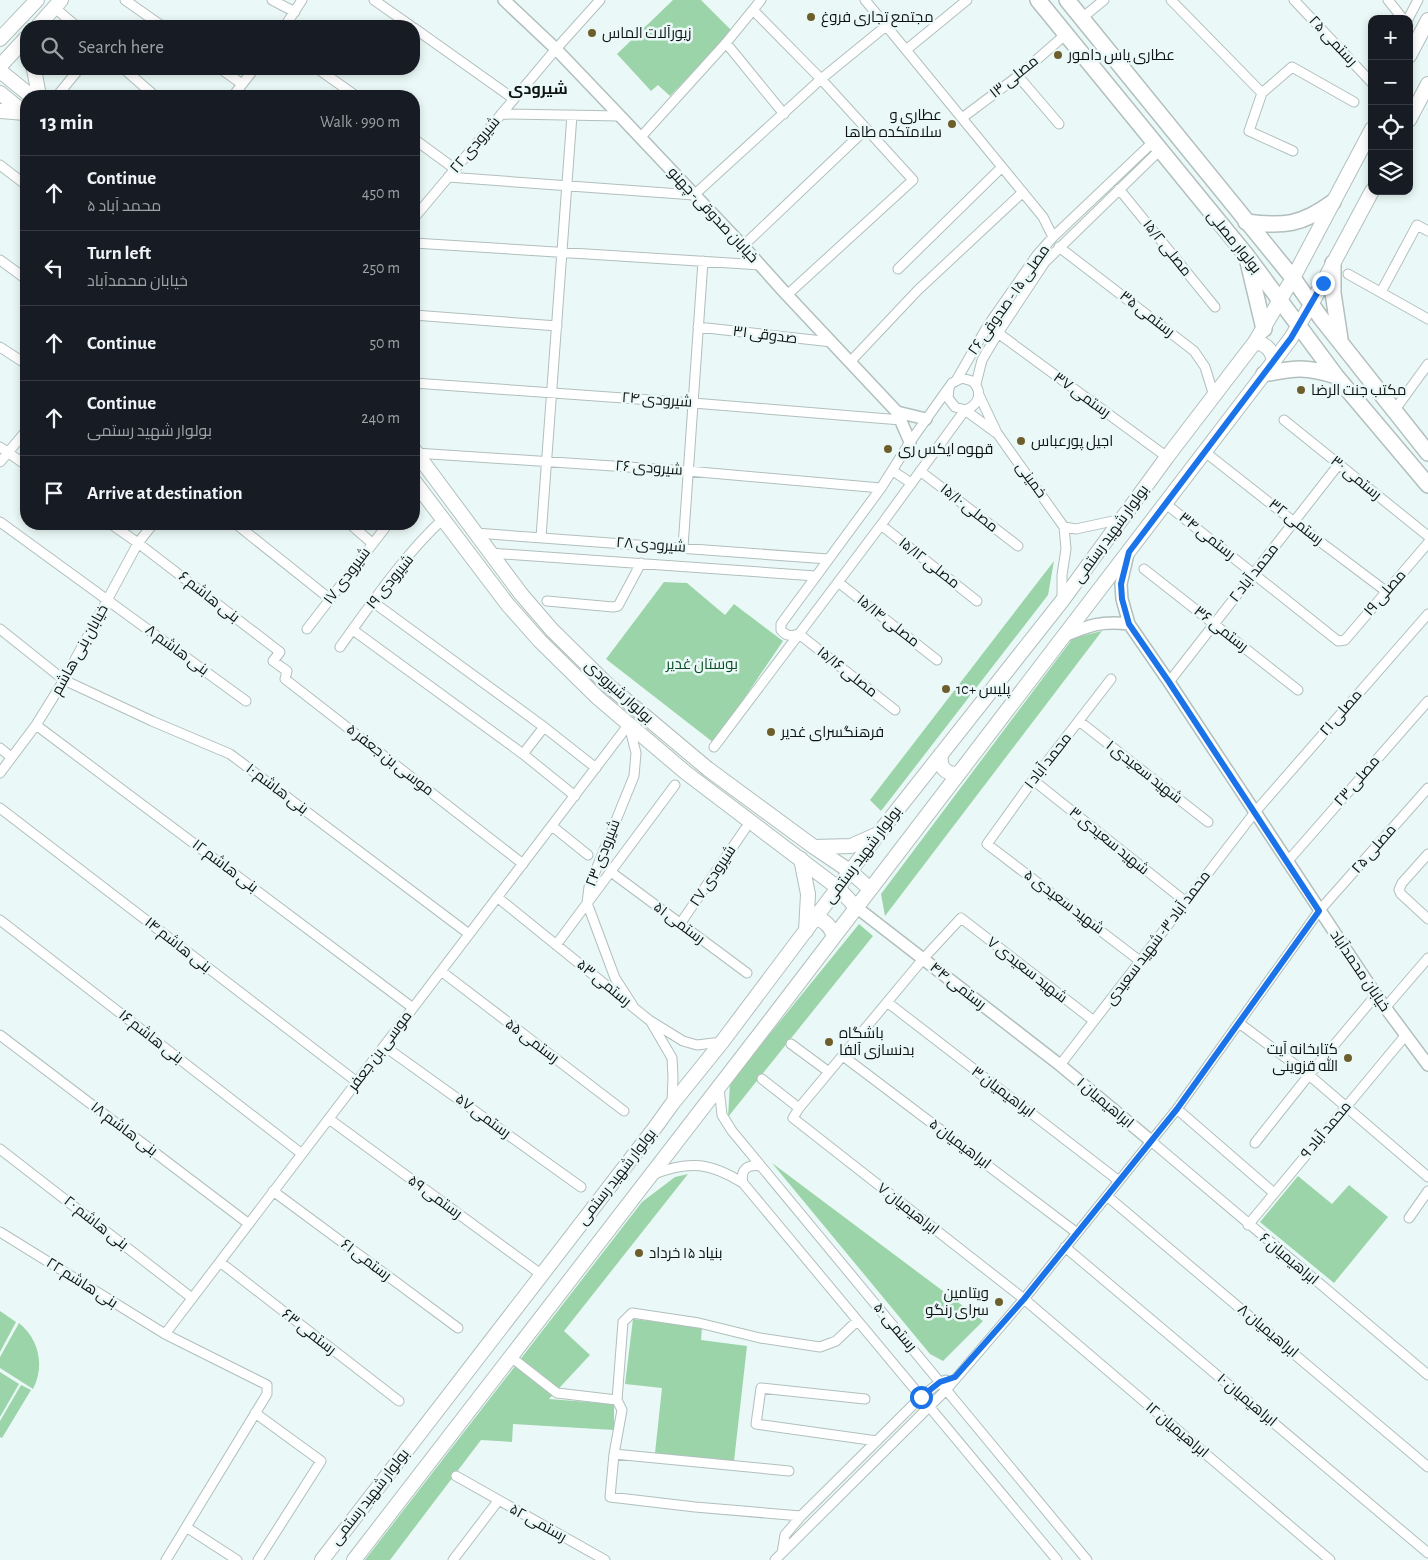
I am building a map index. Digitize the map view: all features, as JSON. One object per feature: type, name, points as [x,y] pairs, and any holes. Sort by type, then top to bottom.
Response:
[{"type":"main road","name":"بولوار مصلی","points":[[1038,0],[1247,256],[1336,376],[1428,485]]},
{"type":"main road","name":"بولوار مصلی","points":[[1067,0],[1293,278],[1341,343],[1428,453]]},
{"type":"main road","points":[[0,39],[5,29],[30,2]]},
{"type":"main road","points":[[43,20],[58,4]]},
{"type":"main road","points":[[1413,48],[1428,20]]},
{"type":"main road","points":[[0,66],[20,44]]},
{"type":"main road","points":[[0,71],[24,90]]},
{"type":"main road","points":[[35,75],[38,90]]},
{"type":"main road","points":[[1413,116],[1424,104],[1428,84]]},
{"type":"main road","points":[[0,93],[20,109]]},
{"type":"main road","points":[[0,111],[20,113]]},
{"type":"main road","points":[[1156,146],[1169,126]]},
{"type":"main road","name":"بولوار شهید رستمی","points":[[322,1560],[654,1130],[672,1104],[722,1042],[879,833],[1062,601],[1167,457],[1255,342],[1280,302],[1368,136]]},
{"type":"main road","name":"بولوار شهید رستمی","points":[[354,1560],[719,1088],[1274,361],[1291,338],[1312,303],[1370,195]]},
{"type":"main road","points":[[1246,222],[1272,226],[1285,225],[1316,215],[1333,202]]},
{"type":"main road","points":[[1247,256],[1264,329]]},
{"type":"main road","points":[[1334,263],[1333,293],[1341,343]]},
{"type":"main road","points":[[1255,342],[1266,346],[1273,355],[1274,361]]},
{"type":"main road","points":[[1264,374],[1303,368],[1320,370],[1336,376]]},
{"type":"main road","name":"بولوار شیرودی","points":[[420,458],[521,594],[552,630],[609,686],[708,769],[850,872],[870,889]]},
{"type":"main road","name":"بولوار شیرودی","points":[[420,492],[444,519],[508,605],[540,641],[598,698],[685,772],[838,888],[856,907]]},
{"type":"main road","points":[[941,754],[940,762],[943,770],[950,774],[958,774]]},
{"type":"main road","points":[[814,847],[851,846],[879,833]]},
{"type":"main road","points":[[801,859],[808,894],[806,931]]},
{"type":"main road","points":[[816,919],[821,919],[827,924],[832,930],[834,937]]},
{"type":"street","points":[[125,0],[153,20]]},
{"type":"street","points":[[272,0],[295,12]]},
{"type":"street","points":[[289,20],[302,0]]},
{"type":"street","points":[[374,0],[402,20]]},
{"type":"street","name":"خیابان صدوقی- چهنو","points":[[504,0],[620,116],[761,265],[899,416]]},
{"type":"street","name":"شیرودی ۲۲","points":[[420,211],[600,0]]},
{"type":"street","points":[[640,138],[726,43],[761,0]]},
{"type":"street","points":[[865,0],[1043,217],[1053,238]]},
{"type":"street","points":[[906,50],[967,0]]},
{"type":"street","points":[[1082,18],[1104,0]]},
{"type":"street","points":[[1171,0],[1262,93]]},
{"type":"street","name":"رستمی ۲۵","points":[[1294,0],[1368,79]]},
{"type":"street","points":[[1388,0],[1400,15]]},
{"type":"street","points":[[1410,15],[1418,0]]},
{"type":"street","points":[[58,4],[71,20]]},
{"type":"street","points":[[753,10],[821,79],[913,180],[787,295]]},
{"type":"street","points":[[448,177],[694,194],[821,79],[886,26]]},
{"type":"street","points":[[420,33],[514,99]]},
{"type":"street","name":"مصلی ۱۳","points":[[962,118],[1018,76],[1066,34]]},
{"type":"street","points":[[726,43],[784,114]]},
{"type":"street","points":[[1292,151],[1249,131],[1262,93],[1292,67],[1354,102]]},
{"type":"street","points":[[62,90],[74,75]]},
{"type":"street","points":[[131,75],[148,90]]},
{"type":"street","points":[[229,75],[242,84]]},
{"type":"street","points":[[238,90],[249,75]]},
{"type":"street","points":[[326,75],[348,90]]},
{"type":"street","points":[[1018,76],[1058,124]]},
{"type":"street","points":[[501,114],[620,116]]},
{"type":"street","points":[[541,537],[572,115]]},
{"type":"street","points":[[743,246],[866,129]]},
{"type":"street","points":[[420,143],[455,169]]},
{"type":"street","name":"مصلی ۱۵ - صدوقی ۲۶","points":[[976,384],[982,360],[1045,262],[1119,189],[1156,146]]},
{"type":"street","name":"مصلی ۱۵ - صدوقی ۲۶","points":[[956,380],[987,327],[1037,256],[1053,238],[1156,146]]},
{"type":"street","points":[[0,165],[20,181]]},
{"type":"street","points":[[898,269],[1002,167]]},
{"type":"street","name":"مصلی ۱۵/۲","points":[[1119,189],[1215,307]]},
{"type":"street","points":[[850,362],[918,290],[1023,192]]},
{"type":"street","points":[[1381,292],[1417,225],[1428,231]]},
{"type":"street","points":[[420,244],[761,265]]},
{"type":"street","name":"رستمی ۳۵","points":[[1059,247],[1194,350],[1205,368],[1214,396]]},
{"type":"street","points":[[0,260],[20,275]]},
{"type":"street","points":[[683,547],[703,262]]},
{"type":"street","points":[[1348,274],[1428,319]]},
{"type":"street","points":[[420,315],[557,326]]},
{"type":"street","name":"صدوقی ۳۱","points":[[698,327],[832,342]]},
{"type":"street","name":"رستمی ۳۷","points":[[998,333],[1167,457]]},
{"type":"street","points":[[0,346],[20,360]]},
{"type":"street","points":[[1394,411],[1428,364]]},
{"type":"street","points":[[816,576],[893,471],[926,419],[956,380],[967,378],[976,384],[979,395],[997,433]]},
{"type":"street","name":"شیرودی ۲۴","points":[[420,384],[899,416]]},
{"type":"street","points":[[949,387],[948,398],[954,407],[965,410],[997,433]]},
{"type":"street","points":[[714,747],[881,526],[965,410],[975,405],[979,395]]},
{"type":"street","points":[[910,442],[899,416],[926,419]]},
{"type":"street","name":"رستمی ۳۰","points":[[1284,420],[1428,536]]},
{"type":"street","name":"خمینی","points":[[997,433],[1064,527]]},
{"type":"street","points":[[0,462],[20,438]]},
{"type":"street","points":[[0,446],[20,461]]},
{"type":"street","name":"شیرودی ۲۶","points":[[420,451],[688,471],[881,488]]},
{"type":"street","name":"رستمی ۳۲","points":[[1205,452],[1387,592]]},
{"type":"street","name":"محمد آباد ۲","points":[[1169,682],[1339,464]]},
{"type":"street","points":[[893,471],[911,483]]},
{"type":"street","name":"مصلی ۱۵/۱۰","points":[[920,471],[1018,546]]},
{"type":"street","name":"رستمی ۳۴","points":[[1166,504],[1338,641],[1342,641]]},
{"type":"street","name":"شیرودی ۱۹","points":[[340,648],[373,602],[429,532],[444,519]]},
{"type":"street","points":[[1062,601],[1062,575],[1066,549],[1064,527],[1076,529],[1122,519]]},
{"type":"street","name":"بنی هاشم ۸","points":[[0,522],[246,701]]},
{"type":"street","name":"مصلی ۱۵/۱۲","points":[[881,526],[977,601]]},
{"type":"street","name":"بنی هاشم ۶","points":[[120,530],[280,652]]},
{"type":"street","name":"خیابان بنی هاشم","points":[[0,773],[36,726],[64,680],[138,543],[148,530]]},
{"type":"street","points":[[244,530],[330,599]]},
{"type":"street","points":[[357,530],[372,544]]},
{"type":"street","name":"شیرودی ۱۷","points":[[307,629],[383,530]]},
{"type":"street","name":"شیرودی ۲۸","points":[[474,533],[828,559]]},
{"type":"street","name":"مصلی ۱۹","points":[[1342,641],[1345,640],[1428,544]]},
{"type":"street","name":"شیرودی ۲۸","points":[[489,552],[816,576]]},
{"type":"street","name":"خیابان محمدآباد","points":[[1129,552],[1121,584],[1122,599],[1129,624],[1319,911],[1404,1036],[1428,1065]]},
{"type":"street","points":[[547,601],[618,606],[641,563]]},
{"type":"street","name":"رستمی ۳۶","points":[[1144,568],[1298,690]]},
{"type":"street","name":"مصلی ۱۵/۱۶","points":[[816,576],[781,624],[781,630],[786,635],[799,634],[896,710]]},
{"type":"street","name":"مصلی ۱۵/۱۴","points":[[838,582],[937,660]]},
{"type":"street","points":[[373,602],[544,727],[596,768]]},
{"type":"street","name":"مصلی ۲۱","points":[[1255,812],[1428,614]]},
{"type":"street","points":[[1064,636],[1091,624],[1109,622],[1129,624]]},
{"type":"street","name":"بنی هاشم ۱۰","points":[[0,629],[64,680],[152,721],[230,754],[469,934]]},
{"type":"street","points":[[353,630],[523,754],[574,796]]},
{"type":"street","name":"موسی بن جعفر ۵","points":[[280,652],[273,661],[287,671],[285,679],[523,864]]},
{"type":"street","name":"محمد آباد ۱","points":[[987,844],[1033,780],[1111,679]]},
{"type":"street","name":"مصلی ۲۳","points":[[1287,862],[1428,701]]},
{"type":"street","name":"شهید سعیدی ۱","points":[[1079,721],[1208,822]]},
{"type":"street","name":"موسی بن جعفر","points":[[165,1334],[629,724]]},
{"type":"street","name":"شیرودی ۲۳","points":[[629,724],[636,753],[634,776],[589,887],[588,904],[615,978],[633,1006]]},
{"type":"street","name":"بنی هاشم ۱۲","points":[[36,726],[413,1008]]},
{"type":"street","points":[[523,754],[544,727]]},
{"type":"street","points":[[0,748],[11,757]]},
{"type":"street","name":"شهید سعیدی ۳","points":[[1033,780],[1186,902]]},
{"type":"street","points":[[556,945],[676,785]]},
{"type":"street","name":"مصلی ۲۵","points":[[778,1557],[946,1390],[955,1377],[1024,1299],[1177,1109],[1319,911],[1428,788]]},
{"type":"street","name":"بنی هاشم ۱۴","points":[[0,808],[356,1082]]},
{"type":"street","name":"محمد آباد ۳- شهید سعیدی","points":[[1060,1065],[1255,812]]},
{"type":"street","points":[[552,826],[588,856]]},
{"type":"street","name":"شیرودی ۲۷","points":[[680,924],[745,829]]},
{"type":"street","name":"شهید سعیدی ۵","points":[[987,844],[1140,961]]},
{"type":"street","points":[[1428,854],[1402,883],[1399,890],[1428,919]]},
{"type":"street","name":"رستمی ۵۱","points":[[611,872],[747,973]]},
{"type":"street","name":"رستمی ۵۳","points":[[497,897],[649,1020],[683,1041],[698,1045],[722,1042]]},
{"type":"street","name":"رستمی ۴۴","points":[[856,907],[1060,1065]]},
{"type":"street","name":"شهید سعیدی ۷","points":[[923,959],[961,918],[1094,1021]]},
{"type":"street","name":"بنی هاشم ۱۶","points":[[0,920],[302,1154]]},
{"type":"street","points":[[1385,1008],[1428,958]]},
{"type":"street","points":[[762,1080],[799,1108],[923,959]]},
{"type":"street","name":"رستمی ۵۵","points":[[441,971],[624,1111]]},
{"type":"street","points":[[1255,1143],[1376,995]]},
{"type":"street","name":"ابراهیمیان ۳","points":[[887,1002],[1119,1181]]},
{"type":"street","points":[[649,1020],[672,1058],[674,1077],[672,1104]]},
{"type":"street","points":[[1239,1023],[1309,1075],[1428,1177]]},
{"type":"street","name":"بنی هاشم ۱۸","points":[[0,1035],[249,1224]]},
{"type":"street","name":"محمد آباد ۹","points":[[1248,1225],[1404,1036]]},
{"type":"street","points":[[792,1044],[829,1072]]},
{"type":"street","name":"رستمی ۵۷","points":[[384,1046],[581,1186]]},
{"type":"street","name":"ابراهیمیان ۵","points":[[843,1056],[1077,1233]]},
{"type":"street","name":"ابراهیمیان ۱","points":[[1060,1065],[1151,1141]]},
{"type":"street","name":"رستمی ۵۰","points":[[719,1088],[722,1115],[732,1131],[1087,1560]]},
{"type":"street","name":"ابراهیمیان ۷","points":[[799,1108],[793,1118],[1024,1299]]},
{"type":"street","points":[[1177,1109],[1274,1193]]},
{"type":"street","name":"رستمی ۵۹","points":[[329,1119],[542,1275]]},
{"type":"street","name":"ابراهیمیان ۶","points":[[1151,1141],[1248,1225],[1428,1375]]},
{"type":"street","name":"بنی هاشم ۲۰","points":[[0,1149],[192,1298]]},
{"type":"street","name":"رستمی ۵۰","points":[[651,1175],[664,1170],[690,1165],[710,1166],[726,1172],[743,1183],[1057,1560]]},
{"type":"street","points":[[743,1183],[741,1175],[745,1168],[752,1165],[760,1166]]},
{"type":"street","name":"رستمی ۶۱","points":[[274,1191],[458,1328]]},
{"type":"street","points":[[1409,1218],[1428,1191]]},
{"type":"street","name":"ابراهیمیان ۸","points":[[1107,1196],[1428,1467]]},
{"type":"street","name":"بنی هاشم ۲۲","points":[[0,1232],[165,1334],[267,1385],[267,1394],[255,1413]]},
{"type":"street","name":"ابراهیمیان ۱۰","points":[[1065,1247],[1428,1553]]},
{"type":"street","name":"رستمی ۶۳","points":[[220,1262],[398,1401]]},
{"type":"street","name":"ابراهیمیان ۱۲","points":[[1024,1299],[1330,1560]]},
{"type":"street","points":[[801,1516],[610,1497],[614,1454],[622,1410],[617,1400],[623,1322],[632,1313],[699,1323],[760,1338],[820,1347],[836,1341],[857,1321]]},
{"type":"street","points":[[511,1357],[557,1394],[617,1400]]},
{"type":"street","points":[[778,1557],[785,1535],[801,1516],[921,1397],[940,1382],[955,1377]]},
{"type":"street","points":[[865,1399],[761,1388],[756,1424],[877,1441]]},
{"type":"street","points":[[166,1560],[255,1413],[321,1461],[258,1560]]},
{"type":"street","points":[[614,1454],[789,1471]]},
{"type":"street","name":"رستمی ۵۲","points":[[456,1476],[605,1560]]},
{"type":"street","points":[[454,1560],[498,1501]]},
{"type":"street","points":[[186,1526],[237,1560]]},
{"type":"green space","points":[[673,0],[701,0],[732,31],[670,96],[658,85],[651,91],[617,54]]},
{"type":"green space","points":[[1054,561],[1048,595],[881,811],[870,800]]},
{"type":"green space","name":"بوستان غدیر","points":[[664,582],[687,583],[725,615],[734,604],[783,641],[714,743],[606,659]]},
{"type":"green space","points":[[1102,631],[885,916],[881,894],[1073,638]]},
{"type":"green space","points":[[859,924],[873,936],[728,1117],[730,1083]]},
{"type":"green space","points":[[772,1163],[983,1321],[943,1361],[930,1354]]},
{"type":"green space","points":[[688,1174],[564,1331],[590,1355],[549,1399],[614,1404],[614,1430],[513,1424],[512,1442],[481,1440],[390,1560],[365,1560],[642,1202],[675,1177]]},
{"type":"green space","points":[[1298,1176],[1332,1204],[1349,1185],[1388,1217],[1334,1283],[1260,1222]]},
{"type":"green space","points":[[0,1311],[16,1322],[0,1352]]},
{"type":"green space","points":[[633,1319],[702,1327],[701,1340],[747,1346],[734,1461],[655,1453],[662,1388],[625,1384]]},
{"type":"green space","points":[[19,1323],[26,1329],[38,1353],[39,1371],[33,1389],[0,1368],[0,1357]]},
{"type":"green space","points":[[0,1372],[19,1384],[0,1417]]},
{"type":"green space","points":[[21,1385],[31,1390],[2,1438],[0,1437],[0,1421]]},
{"type":"place","name":"مجتمع تجاری فروغ","points":[[811,17]]},
{"type":"place","name":"زیورآلات الماس","points":[[592,33]]},
{"type":"place","name":"عطاری یاس دامور","points":[[1058,55]]},
{"type":"place","name":"عطاری و سلامتکده طاها","points":[[952,124]]},
{"type":"place","name":"مكتب جنت الرضا","points":[[1301,390]]},
{"type":"place","name":"اجیل پورعباس","points":[[1021,441]]},
{"type":"place","name":"قهوه ایکس ری","points":[[888,449]]},
{"type":"place","name":"پلیس +10","points":[[946,689]]},
{"type":"place","name":"فرهنگسرای غدیر","points":[[771,732]]},
{"type":"place","name":"باشگاه بدنسازی آلفا","points":[[829,1042]]},
{"type":"place","name":"کتابخانه آیت الله قزوینی","points":[[1348,1058]]},
{"type":"place","name":"بنیاد ۱۵ خرداد","points":[[639,1253]]},
{"type":"place","name":"ویتامین سرای رنگو","points":[[999,1302]]},
{"type":"district","name":"شیرودی","points":[[538,89]]},
{"type":"route","points":[[921,1397],[940,1382],[955,1377],[1024,1299],[1177,1109],[1319,911],[1129,624],[1122,599],[1121,584],[1129,552],[1291,338],[1323,283]]}]
